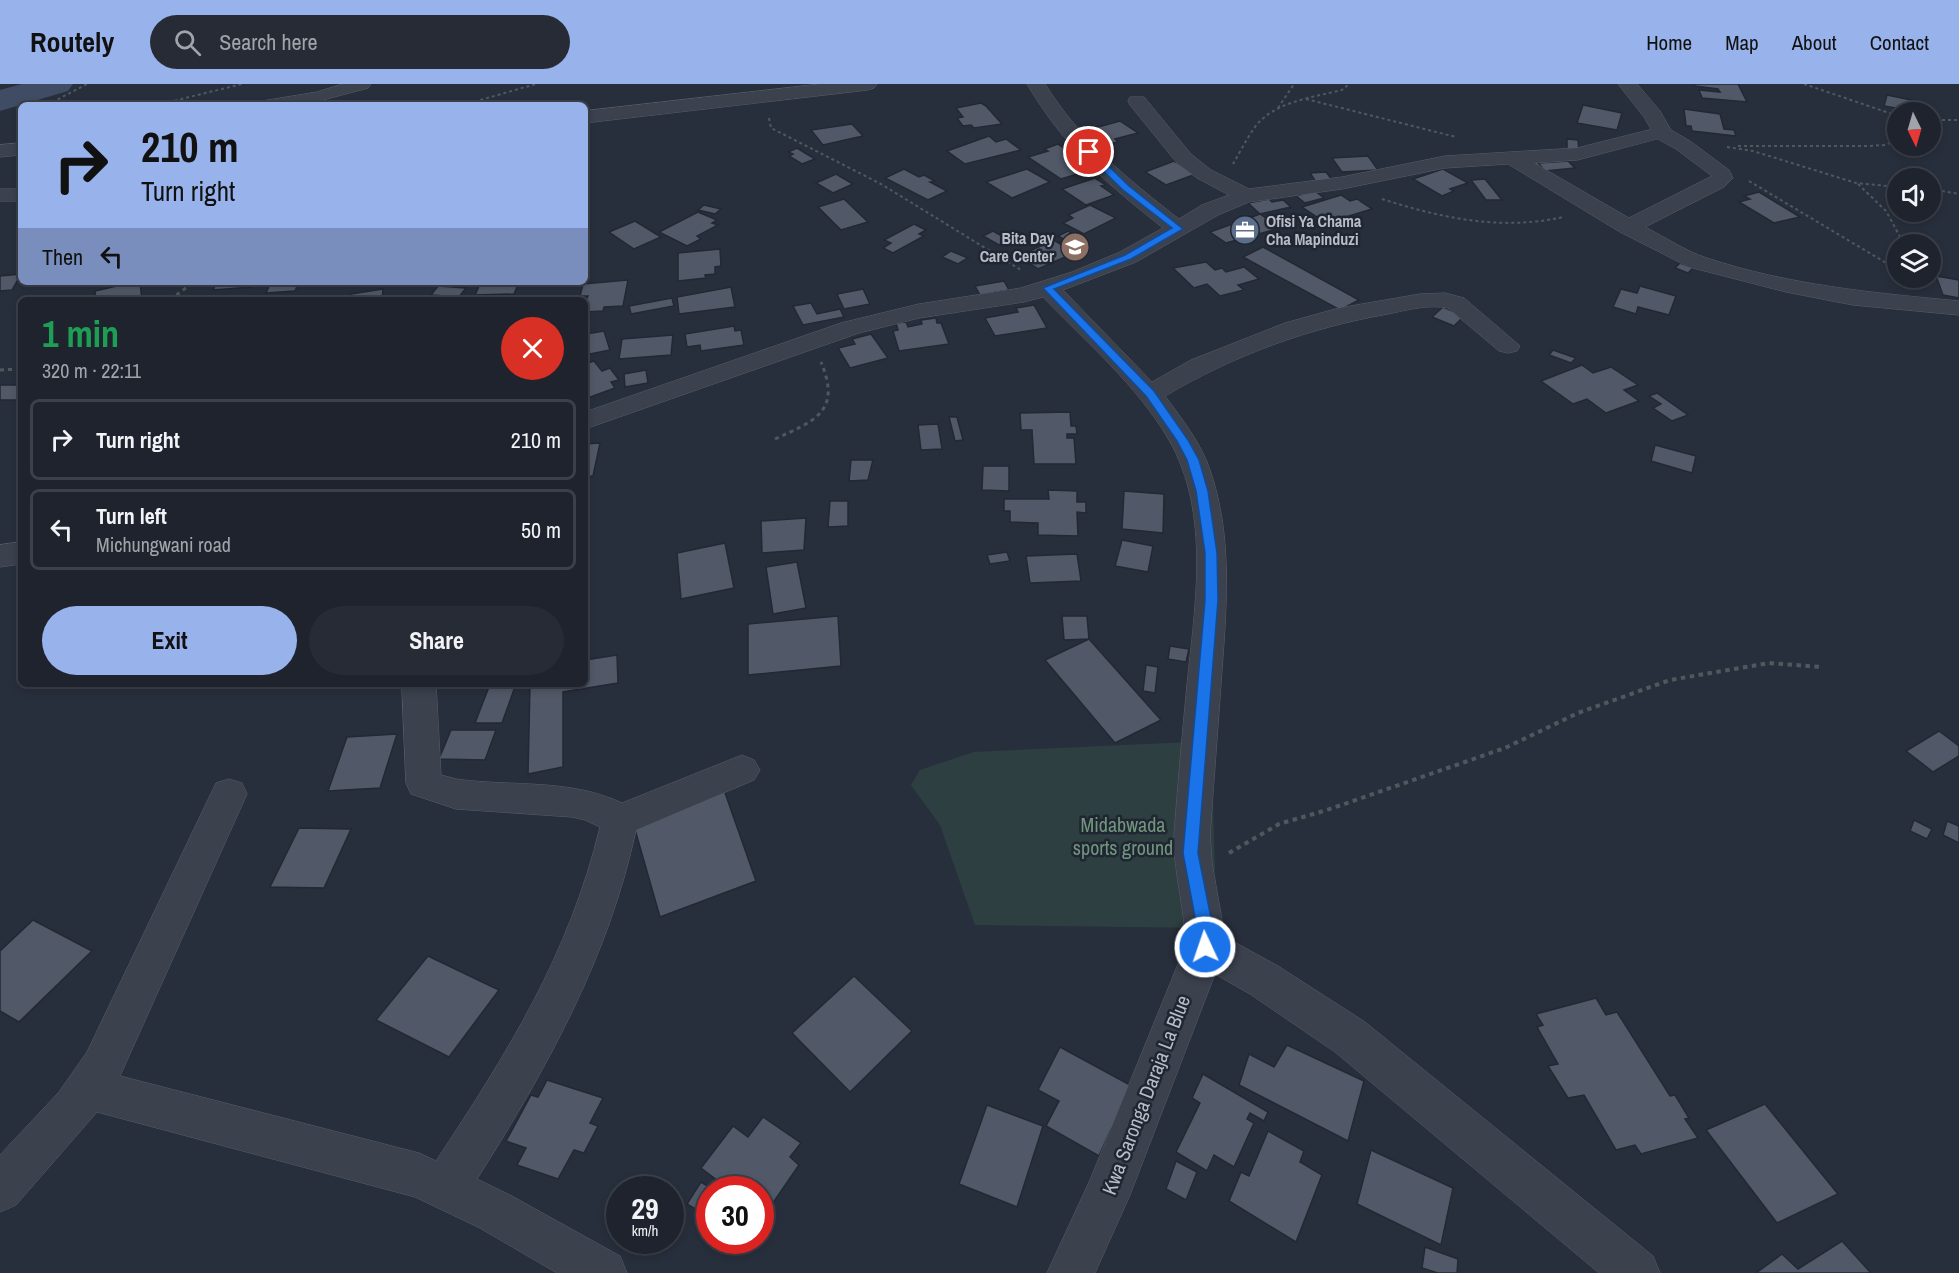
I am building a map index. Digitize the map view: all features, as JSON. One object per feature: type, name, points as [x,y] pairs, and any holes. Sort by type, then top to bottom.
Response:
[{"type":"street","points":[[288,102],[319,97],[362,84]]},
{"type":"street","points":[[588,117],[868,84]]},
{"type":"street","points":[[1036,84],[1062,124],[1089,152],[1126,188],[1178,229]]},
{"type":"street","points":[[1627,84],[1653,115],[1661,130],[1659,132]]},
{"type":"street","points":[[1137,101],[1164,138],[1183,158],[1204,174],[1226,183],[1245,196]]},
{"type":"street","points":[[588,420],[849,328],[919,311],[1024,295],[1047,288],[1128,257],[1210,210],[1245,196],[1342,183],[1445,162],[1577,154],[1659,132]]},
{"type":"street","points":[[1628,227],[1723,178],[1712,164],[1659,132]]},
{"type":"street","points":[[0,151],[18,149]]},
{"type":"street","points":[[1513,159],[1628,227],[1697,262],[1786,285],[1853,298],[1959,308]]},
{"type":"street","points":[[0,195],[18,195]]},
{"type":"street","name":"Kwa Saronga Daraja La Blue","points":[[1047,288],[1150,394],[1182,440],[1193,460],[1202,491],[1211,553],[1212,600],[1191,845],[1206,933],[1205,947],[1107,1195],[1071,1273]]},
{"type":"street","points":[[1150,394],[1200,365],[1294,328],[1339,315],[1432,299],[1456,303],[1508,346]]},
{"type":"street","points":[[0,556],[18,553]]},
{"type":"street","points":[[419,687],[424,783],[436,791],[495,798],[574,802],[598,808],[620,820]]},
{"type":"street","points":[[620,820],[742,770]]},
{"type":"street","points":[[0,1189],[74,1107],[102,1067],[229,794]]},
{"type":"street","points":[[445,1188],[515,1076],[592,927],[620,820]]},
{"type":"street","points":[[1205,947],[1264,980],[1350,1037],[1636,1273]]},
{"type":"street","points":[[89,1088],[419,1176],[494,1211],[603,1273]]},
{"type":"path","points":[[53,102],[87,84]]},
{"type":"path","points":[[170,102],[242,84]]},
{"type":"path","points":[[474,102],[536,84]]},
{"type":"path","points":[[1278,109],[1294,84]]},
{"type":"path","points":[[1226,183],[1234,162],[1250,140],[1256,125],[1278,109],[1342,90],[1349,84]]},
{"type":"path","points":[[1804,84],[1887,112]]},
{"type":"path","points":[[758,96],[768,112],[771,128],[776,132],[790,136],[881,184],[960,234],[1005,259],[1047,288]]},
{"type":"path","points":[[1306,99],[1333,109],[1415,124],[1456,137]]},
{"type":"path","points":[[1941,120],[1959,120]]},
{"type":"path","points":[[1887,144],[1722,146],[1753,151],[1856,183],[1887,186]]},
{"type":"path","points":[[1712,164],[1769,191],[1887,263]]},
{"type":"path","points":[[1342,183],[1421,212],[1458,220],[1516,223],[1554,220],[1567,216],[1573,211],[1574,195]]},
{"type":"path","points":[[1856,183],[1870,192],[1889,212],[1899,234]]},
{"type":"path","points":[[1941,191],[1959,194]]},
{"type":"path","points":[[174,297],[189,285]]},
{"type":"path","points":[[776,439],[818,417],[827,410],[830,402],[830,392],[823,366],[805,344]]},
{"type":"path","points":[[0,370],[18,369]]},
{"type":"path","points":[[1194,873],[1279,824],[1327,810],[1505,748],[1578,713],[1670,680],[1769,663],[1821,667]]},
{"type":"green space","name":"Midabwada sports ground","points":[[1211,741],[1215,868],[1207,928],[975,925],[940,825],[911,785],[920,770],[974,752]]},
{"type":"building","points":[[1694,84],[1738,84],[1747,102],[1702,98],[1699,90],[1720,92],[1718,89]]},
{"type":"building","points":[[1887,95],[1921,102],[1887,102],[1887,107],[1884,106]]},
{"type":"building","points":[[981,103],[1002,124],[974,128],[971,125],[963,126],[957,118],[963,117],[956,108]]},
{"type":"building","points":[[1583,105],[1622,113],[1617,130],[1577,123]]},
{"type":"building","points":[[1684,109],[1720,114],[1724,129],[1734,130],[1736,136],[1692,131],[1691,126],[1686,126]]},
{"type":"building","points":[[1120,121],[1138,133],[1115,139],[1118,142],[1109,144],[1087,130]]},
{"type":"building","points":[[852,124],[863,136],[823,145],[811,130]]},
{"type":"building","points":[[989,136],[996,142],[1006,139],[1021,150],[965,164],[947,151]]},
{"type":"building","points":[[1567,139],[1578,140],[1579,151],[1567,150]]},
{"type":"building","points":[[1058,144],[1081,159],[1068,164],[1081,173],[1061,179],[1028,157],[1048,151],[1044,149]]},
{"type":"building","points":[[797,148],[815,159],[802,164],[789,156],[793,154],[788,152]]},
{"type":"building","points":[[1368,156],[1378,170],[1342,172],[1332,158]]},
{"type":"building","points":[[1563,159],[1571,166],[1540,169],[1533,162]]},
{"type":"building","points":[[1174,161],[1196,174],[1166,185],[1145,172]]},
{"type":"building","points":[[1568,161],[1575,168],[1545,171],[1538,163]]},
{"type":"building","points":[[904,169],[919,177],[924,175],[935,181],[930,182],[947,191],[928,200],[885,178]]},
{"type":"building","points":[[1027,169],[1050,182],[1012,198],[986,182]]},
{"type":"building","points":[[1443,169],[1468,183],[1450,189],[1454,191],[1442,196],[1413,179]]},
{"type":"building","points":[[1326,172],[1333,181],[1316,182],[1310,173]]},
{"type":"building","points":[[836,174],[853,184],[833,193],[816,183]]},
{"type":"building","points":[[1095,178],[1106,185],[1101,186],[1114,195],[1086,205],[1062,189]]},
{"type":"building","points":[[1485,179],[1502,200],[1486,200],[1471,180]]},
{"type":"building","points":[[1315,191],[1324,198],[1305,203],[1296,196]]},
{"type":"building","points":[[1759,192],[1800,217],[1774,223],[1739,202],[1750,199],[1744,196]]},
{"type":"building","points":[[1341,195],[1350,201],[1357,199],[1372,209],[1326,223],[1302,207]]},
{"type":"building","points":[[844,199],[868,222],[841,230],[818,207]]},
{"type":"building","points":[[1269,199],[1272,202],[1283,200],[1291,207],[1260,214],[1248,203]]},
{"type":"building","points":[[704,205],[721,209],[715,214],[698,210]]},
{"type":"building","points":[[1090,205],[1116,218],[1084,234],[1063,223],[1073,218],[1068,215]]},
{"type":"building","points":[[698,212],[717,220],[712,223],[718,225],[697,236],[701,239],[687,246],[659,232]]},
{"type":"building","name":"Ofisi Ya Chama Cha Mapinduzi","points":[[1260,214],[1280,228],[1226,243],[1210,232]]},
{"type":"building","points":[[635,221],[661,237],[634,249],[609,232]]},
{"type":"building","points":[[914,224],[926,230],[919,234],[924,236],[893,253],[883,248],[891,243],[884,240]]},
{"type":"building","points":[[993,231],[1009,240],[999,245],[983,236]]},
{"type":"building","points":[[1068,231],[1075,236],[1071,238],[1087,248],[1072,255],[1056,244],[1065,240],[1058,236]]},
{"type":"building","points":[[1054,240],[1074,253],[1038,269],[1018,256]]},
{"type":"building","points":[[1263,247],[1359,300],[1340,310],[1243,257]]},
{"type":"building","points":[[720,249],[721,266],[715,267],[715,274],[705,275],[706,278],[678,281],[678,253]]},
{"type":"building","points":[[951,251],[968,258],[958,264],[942,257]]},
{"type":"building","points":[[1206,262],[1215,270],[1222,268],[1226,272],[1244,267],[1259,279],[1238,285],[1244,290],[1220,296],[1207,284],[1194,288],[1173,268]]},
{"type":"building","points":[[1680,263],[1693,268],[1688,273],[1675,268]]},
{"type":"building","points":[[18,274],[18,279],[12,290],[0,291],[0,276]]},
{"type":"building","points":[[1941,277],[1959,280],[1959,298],[1943,295]]},
{"type":"building","points":[[628,280],[623,306],[604,307],[603,311],[588,312],[588,296],[580,296],[583,285]]},
{"type":"building","points":[[1004,281],[1009,290],[980,295],[975,286]]},
{"type":"building","points":[[121,285],[140,285],[142,297],[96,297],[95,291]]},
{"type":"building","points":[[216,285],[253,285],[252,287],[213,290]]},
{"type":"building","points":[[270,285],[298,285],[295,291],[266,293]]},
{"type":"building","points":[[480,285],[518,285],[514,294],[475,295]]},
{"type":"building","points":[[438,286],[466,288],[459,297],[431,295]]},
{"type":"building","points":[[1640,286],[1676,296],[1669,315],[1638,307],[1636,314],[1613,307],[1621,289],[1637,293]]},
{"type":"building","points":[[731,287],[735,307],[679,314],[677,297]]},
{"type":"building","points":[[383,289],[382,297],[350,297],[351,294]]},
{"type":"building","points":[[863,289],[870,304],[844,309],[837,294]]},
{"type":"building","points":[[672,298],[674,306],[631,314],[629,306]]},
{"type":"building","points":[[811,303],[817,314],[840,309],[844,317],[803,325],[793,306]]},
{"type":"building","points":[[1034,305],[1047,328],[995,336],[985,318],[1018,312],[1016,308]]},
{"type":"building","points":[[1443,307],[1464,316],[1454,326],[1432,317]]},
{"type":"building","points":[[936,318],[937,323],[941,323],[949,344],[899,351],[893,331],[898,330],[896,323],[906,322],[908,327],[922,324],[921,320]]},
{"type":"building","points":[[734,326],[735,331],[741,330],[744,345],[701,351],[700,345],[687,347],[685,334]]},
{"type":"building","points":[[604,331],[610,350],[588,354],[588,334]]},
{"type":"building","points":[[871,334],[888,358],[850,368],[838,348],[855,344],[852,339]]},
{"type":"building","points":[[673,335],[671,355],[619,359],[622,339]]},
{"type":"building","points":[[1553,350],[1576,358],[1571,363],[1549,355]]},
{"type":"building","points":[[594,361],[602,371],[610,368],[619,380],[611,382],[615,388],[588,398],[588,363]]},
{"type":"building","points":[[1582,365],[1593,373],[1611,367],[1638,385],[1624,390],[1639,401],[1606,413],[1587,399],[1573,404],[1541,381]]},
{"type":"building","points":[[646,370],[648,383],[625,387],[624,374]]},
{"type":"building","points":[[0,385],[18,385],[18,400],[0,400]]},
{"type":"building","points":[[1657,393],[1688,415],[1672,421],[1653,408],[1661,404],[1649,396]]},
{"type":"building","points":[[1070,412],[1071,426],[1076,426],[1077,434],[1067,434],[1067,438],[1074,438],[1076,464],[1034,464],[1032,430],[1021,430],[1020,413]]},
{"type":"building","points":[[949,417],[957,417],[963,440],[955,441]]},
{"type":"building","points":[[938,424],[942,449],[921,450],[918,425]]},
{"type":"building","points":[[600,443],[593,476],[588,477],[588,444]]},
{"type":"building","points":[[1655,445],[1696,456],[1692,473],[1651,461]]},
{"type":"building","points":[[851,460],[873,460],[868,480],[849,481]]},
{"type":"building","points":[[983,466],[1009,466],[1009,491],[982,490]]},
{"type":"building","points":[[1048,490],[1077,491],[1077,502],[1086,502],[1086,513],[1077,512],[1078,536],[1038,535],[1038,523],[1010,522],[1010,511],[1004,511],[1004,499],[1049,499]]},
{"type":"building","points":[[1124,491],[1164,494],[1163,533],[1122,529]]},
{"type":"building","points":[[830,501],[848,501],[848,526],[828,527]]},
{"type":"building","points":[[806,518],[804,550],[762,553],[761,521]]},
{"type":"building","points":[[1122,540],[1153,546],[1148,572],[1115,566]]},
{"type":"building","points":[[725,543],[734,588],[681,599],[677,553]]},
{"type":"building","points":[[1007,552],[1010,561],[990,564],[987,555]]},
{"type":"building","points":[[1077,554],[1081,581],[1030,583],[1026,556]]},
{"type":"building","points":[[797,562],[806,608],[773,614],[766,567]]},
{"type":"building","points":[[838,616],[841,666],[748,675],[748,624]]},
{"type":"building","points":[[1062,616],[1087,616],[1089,639],[1064,640]]},
{"type":"building","points":[[1089,639],[1161,720],[1115,743],[1045,660]]},
{"type":"building","points":[[1170,646],[1189,649],[1186,662],[1168,659]]},
{"type":"building","points":[[617,655],[618,683],[563,692],[563,767],[528,774],[530,687],[588,687],[588,660]]},
{"type":"building","points":[[1146,665],[1158,667],[1155,693],[1143,691]]},
{"type":"building","points":[[489,687],[515,687],[502,723],[475,723]]},
{"type":"building","points":[[451,730],[496,730],[485,760],[439,759]]},
{"type":"building","points":[[1939,731],[1959,746],[1959,756],[1933,772],[1906,751]]},
{"type":"building","points":[[397,734],[380,788],[328,791],[347,737]]},
{"type":"building","points":[[723,787],[756,881],[660,917],[632,819]]},
{"type":"building","points":[[1914,820],[1932,829],[1927,839],[1910,831]]},
{"type":"building","points":[[1947,821],[1959,826],[1959,843],[1943,835]]},
{"type":"building","points":[[299,828],[351,829],[324,888],[270,887]]},
{"type":"building","points":[[33,920],[92,951],[19,1022],[0,1011],[0,951]]},
{"type":"building","points":[[428,956],[499,990],[449,1057],[376,1020]]},
{"type":"building","points":[[854,976],[912,1031],[850,1092],[792,1033]]},
{"type":"building","points":[[1596,998],[1606,1015],[1617,1012],[1670,1096],[1675,1095],[1689,1118],[1685,1119],[1698,1138],[1641,1154],[1635,1145],[1616,1150],[1584,1095],[1568,1098],[1548,1066],[1558,1064],[1537,1027],[1543,1025],[1536,1014]]},
{"type":"building","points":[[1287,1045],[1364,1081],[1348,1141],[1239,1085],[1249,1054],[1274,1067]]},
{"type":"building","points":[[1060,1047],[1143,1092],[1123,1135],[1111,1129],[1099,1156],[1046,1126],[1059,1101],[1038,1090]]},
{"type":"building","points":[[1203,1074],[1268,1112],[1264,1121],[1250,1113],[1247,1119],[1254,1123],[1234,1167],[1214,1155],[1207,1171],[1176,1152],[1200,1103],[1192,1098]]},
{"type":"building","points":[[547,1080],[603,1098],[590,1123],[598,1126],[584,1153],[574,1150],[558,1179],[517,1165],[526,1148],[506,1141],[531,1095],[538,1097]]},
{"type":"building","points":[[1765,1104],[1838,1194],[1777,1223],[1706,1130]]},
{"type":"building","points":[[987,1105],[1043,1126],[1017,1207],[959,1184]]},
{"type":"building","points":[[763,1117],[801,1143],[790,1157],[799,1165],[774,1201],[774,1176],[712,1176],[701,1168],[733,1126],[748,1137]]},
{"type":"building","points":[[1268,1131],[1304,1151],[1300,1162],[1322,1175],[1296,1242],[1229,1201],[1241,1172],[1249,1176]]},
{"type":"building","points":[[1371,1150],[1453,1188],[1441,1245],[1357,1204]]},
{"type":"building","points":[[1176,1161],[1197,1172],[1186,1200],[1166,1189]]},
{"type":"building","points":[[696,1190],[696,1209],[687,1204]]},
{"type":"building","points":[[1842,1241],[1871,1273],[1756,1273],[1782,1254],[1798,1269]]},
{"type":"building","points":[[1425,1247],[1458,1259],[1457,1273],[1438,1273],[1422,1268]]},
{"type":"waterway","points":[[0,101],[57,84]]},
{"type":"place","name":"Ofisi Ya Chama Cha Mapinduzi","points":[[1245,230]]},
{"type":"place","name":"Bita Day Care Center","points":[[1075,247]]},
{"type":"route","points":[[1089,152],[1126,188],[1178,229],[1128,257],[1047,288],[1150,394],[1193,460],[1202,491],[1211,553],[1212,600],[1191,853],[1206,933],[1205,947]]}]
